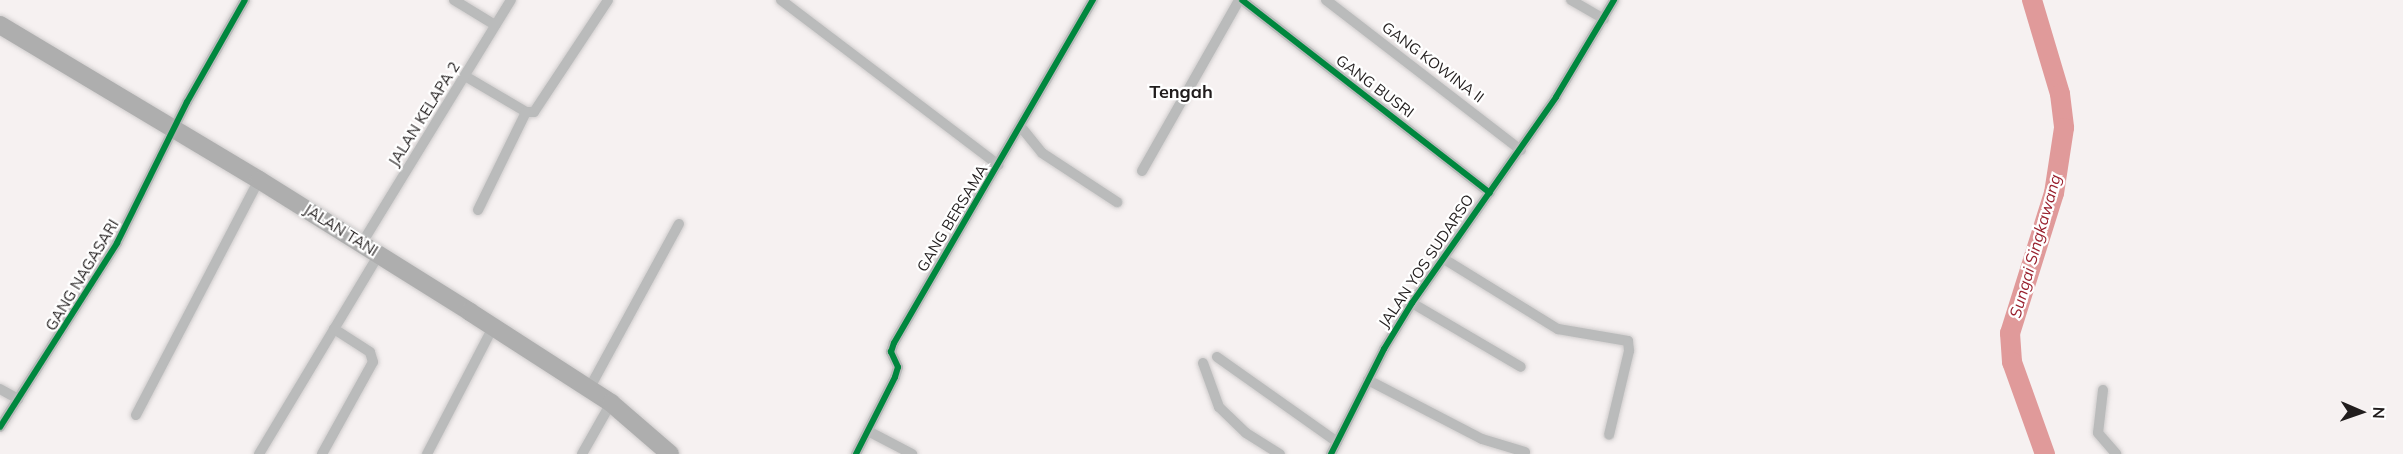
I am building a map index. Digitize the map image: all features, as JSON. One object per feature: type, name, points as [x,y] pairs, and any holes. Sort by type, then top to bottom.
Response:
[{"type":"highway","name":"JALAN TANI","points":[[0,25],[380,254],[611,403],[670,454]]},
{"type":"street","points":[[454,0],[495,25]]},
{"type":"street","name":"JALAN KELAPA 2","points":[[362,243],[511,0]]},
{"type":"street","points":[[478,210],[526,112],[541,107],[608,0]]},
{"type":"street","points":[[781,0],[998,165]]},
{"type":"street","name":"GANG BERSAMA","points":[[856,454],[895,377],[898,367],[891,352],[894,343],[1093,0]]},
{"type":"street","points":[[1142,171],[1241,0]]},
{"type":"street","name":"GANG BUSRI","points":[[1241,0],[1490,193]]},
{"type":"street","name":"GANG KOWINA II","points":[[1326,0],[1521,150]]},
{"type":"street","points":[[1571,0],[1604,19]]},
{"type":"street","name":"JALAN YOS SUDARSO","points":[[1334,451],[1368,380],[1412,303],[1521,150],[1614,0]]},
{"type":"street","name":"GANG NAGASARI","points":[[0,427],[117,243],[240,2]]},
{"type":"street","points":[[465,76],[526,112]]},
{"type":"street","points":[[1020,128],[1042,153],[1117,202]]},
{"type":"street","points":[[136,416],[259,180]]},
{"type":"street","points":[[589,389],[679,224]]},
{"type":"street","points":[[259,454],[380,254]]},
{"type":"street","points":[[1444,259],[1558,329],[1628,341],[1629,351],[1609,435]]},
{"type":"street","points":[[1412,303],[1521,367]]},
{"type":"street","points":[[427,454],[493,327]]},
{"type":"street","points":[[322,454],[374,362],[370,352],[334,329]]},
{"type":"street","points":[[1217,357],[1334,451]]},
{"type":"street","points":[[1203,363],[1219,407],[1246,433],[1280,454]]},
{"type":"street","points":[[1368,380],[1482,439],[1525,452]]},
{"type":"street","points":[[0,389],[18,399]]},
{"type":"street","points":[[2103,390],[2098,433],[2116,454]]},
{"type":"street","points":[[582,454],[611,403]]},
{"type":"street","points":[[868,431],[912,454]]},
{"type":"waterway","name":"Sungai Singkawang","points":[[2032,0],[2060,94],[2064,128],[2054,193],[2010,333],[2012,362],[2045,454]]},
{"type":"cycle path","points":[[0,427],[117,243],[187,102],[245,0]]},
{"type":"cycle path","points":[[856,454],[895,377],[898,367],[891,352],[894,343],[1093,0]]},
{"type":"cycle path","points":[[1242,0],[1490,193]]},
{"type":"cycle path","points":[[1331,454],[1384,349],[1412,303],[1556,97],[1614,0]]},
{"type":"district","name":"Tengah","points":[[1181,92]]}]
